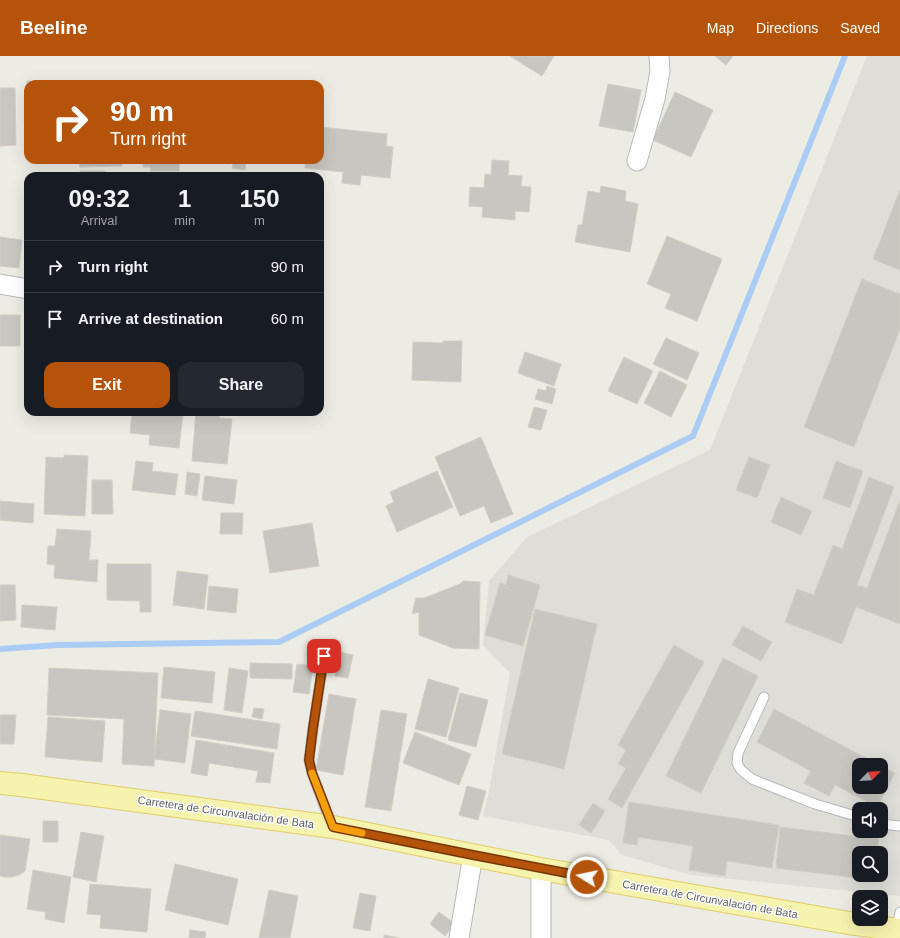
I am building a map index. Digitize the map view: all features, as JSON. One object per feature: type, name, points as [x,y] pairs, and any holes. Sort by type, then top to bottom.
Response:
[{"type":"main road","name":"Carretera de Circunvalación de Bata","points":[[0,783],[333,827],[541,869],[850,923],[899,924]]},
{"type":"street","points":[[637,161],[655,99],[660,71],[659,56]]},
{"type":"street","points":[[0,284],[24,288]]},
{"type":"street","points":[[459,938],[473,855]]},
{"type":"street","points":[[541,869],[541,938]]},
{"type":"lane","points":[[324,656],[309,760],[312,773],[333,827]]},
{"type":"lane","points":[[764,697],[738,753],[737,763],[741,770],[752,779],[815,804],[852,815]]},
{"type":"lane","points":[[888,825],[900,826]]},
{"type":"shaded area","points":[[867,56],[900,56],[900,896],[888,895],[888,890],[852,891],[691,875],[622,855],[609,840],[483,816],[489,791],[510,673],[483,645],[489,581],[527,537],[710,450]]},
{"type":"building","points":[[510,56],[554,56],[542,76]]},
{"type":"building","points":[[715,56],[733,56],[726,65]]},
{"type":"building","points":[[608,84],[641,90],[633,132],[599,126]]},
{"type":"building","points":[[0,88],[15,88],[16,145],[0,146]]},
{"type":"building","points":[[675,92],[713,110],[691,157],[653,140]]},
{"type":"building","points":[[324,127],[387,134],[386,146],[393,147],[390,178],[361,175],[360,185],[342,183],[343,172],[305,168],[306,164],[324,164]]},
{"type":"building","points":[[492,160],[509,161],[508,175],[522,176],[521,186],[531,187],[529,212],[515,211],[515,220],[482,217],[483,207],[469,206],[470,187],[484,188],[485,174],[491,175]]},
{"type":"building","points":[[80,164],[122,164],[122,166],[80,167]]},
{"type":"building","points":[[143,164],[179,164],[179,171],[150,171],[151,167],[143,167]]},
{"type":"building","points":[[233,164],[246,164],[245,170],[232,168]]},
{"type":"building","points":[[80,171],[105,171],[105,172]]},
{"type":"building","points":[[601,186],[626,191],[625,201],[638,204],[630,252],[575,242],[578,225],[582,225],[588,191],[600,193]]},
{"type":"building","points":[[900,190],[900,270],[873,259]]},
{"type":"building","points":[[667,236],[722,259],[697,321],[665,308],[671,294],[647,284]]},
{"type":"building","points":[[0,237],[22,240],[19,268],[0,266]]},
{"type":"building","points":[[862,279],[900,294],[900,329],[854,447],[804,427]]},
{"type":"building","points":[[0,315],[20,315],[20,346],[0,346]]},
{"type":"building","points":[[666,338],[699,353],[687,380],[653,364]]},
{"type":"building","points":[[443,341],[462,341],[461,382],[412,380],[413,342],[443,343]]},
{"type":"building","points":[[525,352],[561,364],[554,386],[518,373]]},
{"type":"building","points":[[624,357],[653,371],[637,404],[608,391]]},
{"type":"building","points":[[660,371],[687,385],[671,417],[644,403]]},
{"type":"building","points":[[547,386],[556,389],[552,404],[535,399],[538,389],[546,391]]},
{"type":"building","points":[[534,407],[547,410],[541,430],[528,427]]},
{"type":"building","points":[[132,416],[183,416],[179,448],[149,445],[150,435],[130,433]]},
{"type":"building","points":[[196,416],[219,416],[219,418],[232,419],[227,464],[192,461]]},
{"type":"building","points":[[481,437],[513,514],[491,523],[484,506],[460,516],[435,457]]},
{"type":"building","points":[[64,455],[88,456],[85,516],[44,514],[46,457],[64,458]]},
{"type":"building","points":[[749,457],[770,465],[757,498],[736,490]]},
{"type":"building","points":[[136,461],[153,463],[152,471],[178,474],[175,495],[132,490]]},
{"type":"building","points":[[836,461],[863,471],[850,508],[823,498]]},
{"type":"building","points":[[437,471],[453,507],[397,532],[386,506],[394,502],[390,492]]},
{"type":"building","points":[[187,472],[200,474],[197,496],[185,494]]},
{"type":"building","points":[[205,476],[237,480],[234,504],[202,500]]},
{"type":"building","points":[[869,477],[894,487],[857,585],[867,588],[900,500],[900,624],[856,607],[842,644],[785,622],[797,589],[814,595],[833,545],[842,549]]},
{"type":"building","points":[[92,480],[112,480],[113,514],[92,514]]},
{"type":"building","points":[[781,497],[812,511],[801,535],[771,522]]},
{"type":"building","points":[[0,501],[34,504],[33,523],[0,520]]},
{"type":"building","points":[[221,513],[243,513],[242,534],[220,534]]},
{"type":"building","points":[[312,523],[319,566],[270,573],[263,531]]},
{"type":"building","points":[[57,529],[91,531],[89,560],[98,560],[97,582],[54,578],[55,565],[47,564],[48,546],[55,546]]},
{"type":"building","points":[[107,564],[151,564],[151,612],[140,612],[140,601],[107,600]]},
{"type":"building","points":[[177,571],[208,575],[204,609],[173,605]]},
{"type":"building","points":[[508,575],[540,585],[523,646],[485,635],[500,583],[506,585]]},
{"type":"building","points":[[463,581],[480,582],[479,649],[453,648],[419,635],[419,612],[412,614],[416,598],[424,598],[460,584]]},
{"type":"building","points":[[0,585],[15,585],[16,620],[0,621]]},
{"type":"building","points":[[209,586],[238,589],[236,613],[207,610]]},
{"type":"building","points":[[22,605],[57,607],[55,630],[21,627]]},
{"type":"building","points":[[535,609],[597,624],[564,769],[502,754]]},
{"type":"building","points":[[743,626],[772,642],[761,661],[732,645]]},
{"type":"building","points":[[674,645],[704,662],[622,808],[608,799],[626,768],[618,764],[626,750],[618,745]]},
{"type":"building","points":[[340,652],[353,655],[348,678],[335,676]]},
{"type":"building","points":[[723,658],[758,676],[701,793],[666,776]]},
{"type":"building","points":[[250,663],[292,664],[292,679],[250,678]]},
{"type":"building","points":[[297,664],[313,666],[309,694],[293,692]]},
{"type":"building","points":[[164,667],[215,672],[212,703],[161,698]]},
{"type":"building","points":[[49,668],[158,673],[154,766],[122,764],[124,719],[47,715]]},
{"type":"building","points":[[229,668],[248,671],[242,713],[224,710]]},
{"type":"building","points":[[428,679],[459,688],[446,737],[415,729]]},
{"type":"building","points":[[460,693],[488,700],[476,747],[448,740]]},
{"type":"building","points":[[329,694],[356,699],[343,775],[316,770]]},
{"type":"building","points":[[254,708],[264,709],[262,719],[252,717]]},
{"type":"building","points":[[774,709],[866,758],[852,758],[852,794],[835,785],[829,796],[804,783],[811,771],[757,742]]},
{"type":"building","points":[[160,710],[191,714],[185,763],[154,759]]},
{"type":"building","points":[[381,710],[407,714],[391,811],[365,807]]},
{"type":"building","points":[[195,711],[280,724],[277,749],[191,736]]},
{"type":"building","points":[[0,715],[16,715],[14,744],[0,744]]},
{"type":"building","points":[[48,717],[105,721],[102,762],[45,757]]},
{"type":"building","points":[[415,732],[471,754],[459,785],[403,763]]},
{"type":"building","points":[[196,740],[274,753],[270,783],[256,782],[258,771],[209,763],[207,776],[191,773]]},
{"type":"building","points":[[888,770],[895,773],[888,786]]},
{"type":"building","points":[[467,786],[486,791],[478,820],[459,815]]},
{"type":"building","points":[[852,794],[884,794],[880,802],[867,802]]},
{"type":"building","points":[[629,802],[779,825],[772,868],[727,861],[725,876],[689,870],[693,846],[638,837],[637,845],[623,843]]},
{"type":"building","points":[[593,803],[605,811],[591,833],[579,825]]},
{"type":"building","points":[[43,821],[58,821],[58,842],[43,842]]},
{"type":"building","points":[[780,827],[852,836],[852,838],[879,839],[878,846],[852,846],[852,877],[776,868]]},
{"type":"building","points":[[81,832],[104,836],[96,882],[73,877]]},
{"type":"building","points":[[0,835],[30,839],[25,871],[19,875],[12,877],[0,876]]},
{"type":"building","points":[[175,864],[238,879],[228,925],[165,910]]},
{"type":"building","points":[[33,870],[71,877],[64,923],[45,919],[46,912],[27,909]]},
{"type":"building","points":[[90,884],[151,889],[147,932],[100,928],[101,915],[87,914]]},
{"type":"building","points":[[269,890],[298,896],[290,938],[259,938]]},
{"type":"building","points":[[360,893],[376,896],[370,931],[353,928]]},
{"type":"building","points":[[439,912],[455,924],[445,936],[430,924]]},
{"type":"building","points":[[190,930],[206,932],[205,938],[189,938]]},
{"type":"building","points":[[384,935],[400,938],[384,938]]},
{"type":"waterway","points":[[0,649],[58,645],[279,642],[693,436],[845,56]]},
{"type":"slow traffic","points":[[312,773],[333,827],[362,833]]},
{"type":"route","points":[[324,656],[309,760],[312,773],[333,827],[587,877]]}]
